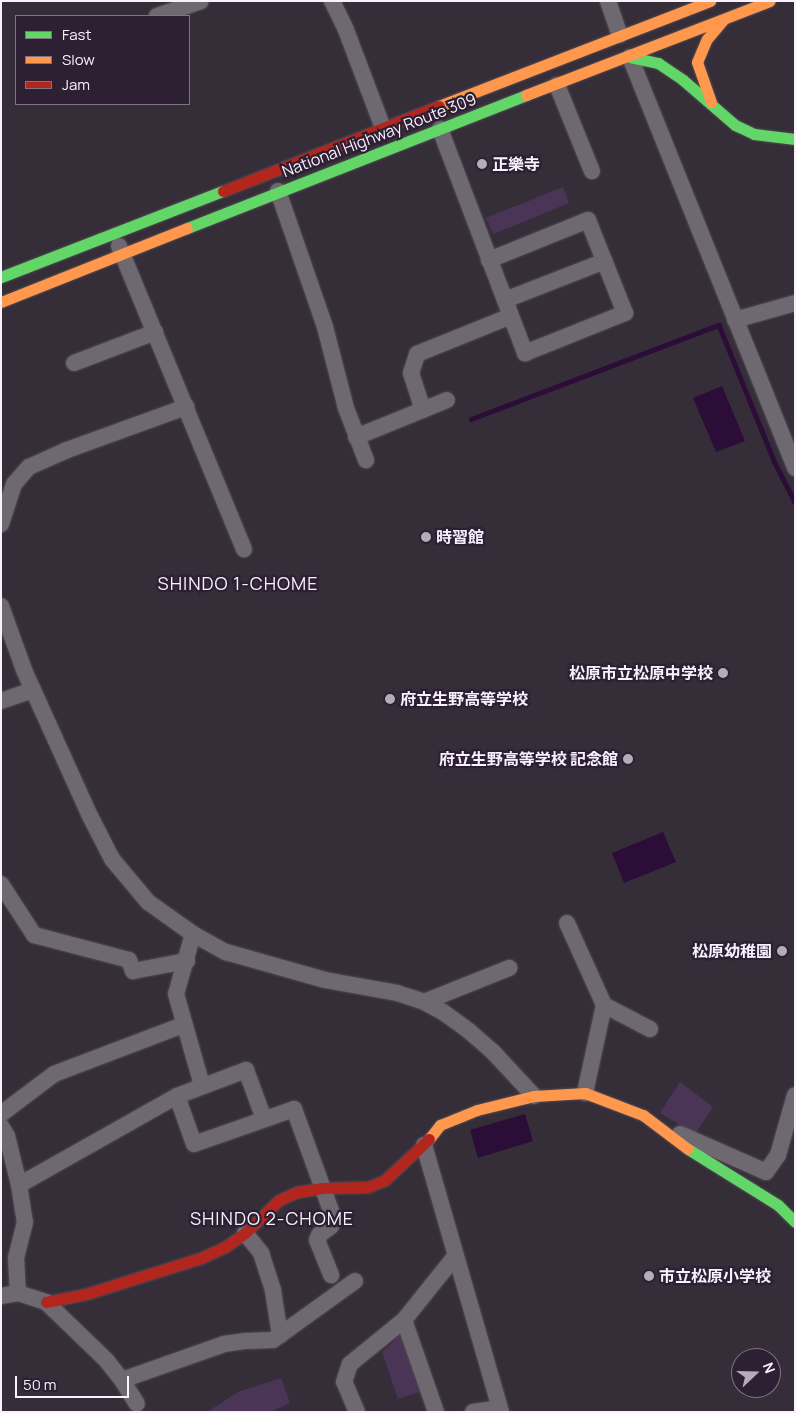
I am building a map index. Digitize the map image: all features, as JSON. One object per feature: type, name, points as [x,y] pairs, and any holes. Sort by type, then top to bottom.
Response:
[{"type":"main road","points":[[672,1],[677,13]]},
{"type":"main road","name":"National Highway Route 309","points":[[1,277],[710,1]]},
{"type":"main road","name":"National Highway Route 309","points":[[1,302],[278,191],[630,57],[770,1]]},
{"type":"main road","points":[[712,106],[697,62],[707,39],[723,20]]},
{"type":"main road","points":[[630,57],[658,63],[684,80],[735,125],[754,134],[795,139]]},
{"type":"main road","points":[[46,1302],[86,1294],[201,1258],[225,1247],[245,1233],[279,1200],[297,1192],[321,1188],[368,1187],[385,1180],[424,1145],[440,1125],[447,1121],[477,1110],[534,1096],[585,1093],[602,1098],[643,1116],[670,1133],[684,1146],[778,1205],[795,1222]]},
{"type":"street","points":[[160,15],[201,1]]},
{"type":"street","points":[[332,1],[346,30],[383,128]]},
{"type":"street","points":[[608,1],[620,35]]},
{"type":"street","points":[[630,57],[795,468]]},
{"type":"street","points":[[557,85],[592,170]]},
{"type":"street","points":[[440,129],[489,260],[525,353],[625,313],[588,220],[489,260]]},
{"type":"street","points":[[278,191],[325,328],[346,408],[366,460]]},
{"type":"street","points":[[114,233],[244,549]]},
{"type":"street","points":[[505,300],[604,261]]},
{"type":"street","points":[[735,320],[795,303]]},
{"type":"street","points":[[423,410],[411,373],[417,354],[511,316]]},
{"type":"street","points":[[74,363],[155,332]]},
{"type":"street","points":[[356,437],[447,400]]},
{"type":"street","points":[[1,524],[14,484],[29,467],[68,450],[186,407]]},
{"type":"street","points":[[1,606],[33,690],[112,859],[148,902],[193,934],[226,952],[325,980],[397,993],[424,1002],[443,1012],[469,1031],[493,1052],[534,1096]]},
{"type":"street","points":[[1,701],[33,690]]},
{"type":"street","points":[[1,884],[34,935],[129,960],[133,971],[187,961]]},
{"type":"street","points":[[568,923],[604,1005],[585,1093]]},
{"type":"street","points":[[193,934],[187,961],[176,994],[202,1085]]},
{"type":"street","points":[[424,1002],[509,968]]},
{"type":"street","points":[[604,1005],[650,1029]]},
{"type":"street","points":[[1,1114],[54,1074],[184,1025]]},
{"type":"street","points":[[19,1185],[176,1096],[246,1070],[264,1119]]},
{"type":"street","points":[[670,1133],[686,1135],[766,1172],[778,1155],[795,1095]]},
{"type":"street","points":[[176,1096],[194,1144],[294,1109],[321,1188],[334,1219],[331,1226],[319,1235],[317,1240],[331,1275]]},
{"type":"street","points":[[1,1126],[8,1136],[25,1222],[16,1257],[18,1293]]},
{"type":"street","points":[[424,1145],[500,1410],[473,1412]]},
{"type":"street","points":[[245,1233],[260,1254],[272,1291],[280,1335]]},
{"type":"street","points":[[356,1412],[344,1382],[350,1364],[404,1320],[456,1255]]},
{"type":"street","points":[[122,1380],[224,1344],[246,1340],[273,1340],[356,1281]]},
{"type":"street","points":[[1,1296],[18,1293],[46,1302],[107,1361],[137,1404]]},
{"type":"street","points":[[404,1320],[436,1412]]},
{"type":"shaded area","points":[[563,187],[569,203],[493,234],[486,218]]},
{"type":"shaded area","points":[[722,386],[745,441],[716,452],[693,398]]},
{"type":"shaded area","points":[[663,832],[676,862],[624,883],[612,853]]},
{"type":"shaded area","points":[[680,1082],[713,1107],[695,1134],[660,1113]]},
{"type":"shaded area","points":[[525,1114],[533,1141],[478,1158],[470,1130]]},
{"type":"shaded area","points":[[400,1335],[406,1336],[422,1391],[398,1399],[382,1352]]},
{"type":"shaded area","points":[[281,1378],[290,1403],[271,1412],[207,1412],[238,1392]]},
{"type":"waterway","points":[[471,419],[719,325],[775,463],[795,502]]},
{"type":"traffic: fast","points":[[630,57],[658,63],[683,80],[735,125],[754,134],[795,139]]},
{"type":"traffic: fast","points":[[187,228],[526,95]]},
{"type":"traffic: fast","points":[[1,277],[223,191]]},
{"type":"traffic: fast","points":[[688,1149],[778,1205],[795,1222]]},
{"type":"traffic: slow","points":[[439,106],[710,1]]},
{"type":"traffic: slow","points":[[526,95],[770,1]]},
{"type":"traffic: slow","points":[[711,102],[697,62],[707,39],[723,20]]},
{"type":"traffic: slow","points":[[1,302],[187,228]]},
{"type":"traffic: slow","points":[[429,1139],[440,1125],[477,1110],[534,1096],[585,1093],[643,1115],[688,1149]]},
{"type":"traffic: jam","points":[[223,191],[439,106]]},
{"type":"traffic: jam","points":[[46,1302],[86,1294],[201,1258],[225,1247],[245,1233],[279,1200],[297,1192],[321,1188],[368,1187],[385,1180],[429,1139]]},
{"type":"place","name":"正樂寺","points":[[482,164]]},
{"type":"place","name":"時習館","points":[[426,537]]},
{"type":"place","name":"松原市立松原中学校","points":[[723,673]]},
{"type":"place","name":"府立生野高等学校","points":[[390,699]]},
{"type":"place","name":"府立生野高等学校 記念館","points":[[628,759]]},
{"type":"place","name":"松原幼稚園","points":[[782,951]]},
{"type":"place","name":"市立松原小学校","points":[[649,1276]]},
{"type":"district","name":"SHINDO 1-CHOME","points":[[238,583]]},
{"type":"district","name":"SHINDO 2-CHOME","points":[[272,1218]]}]
